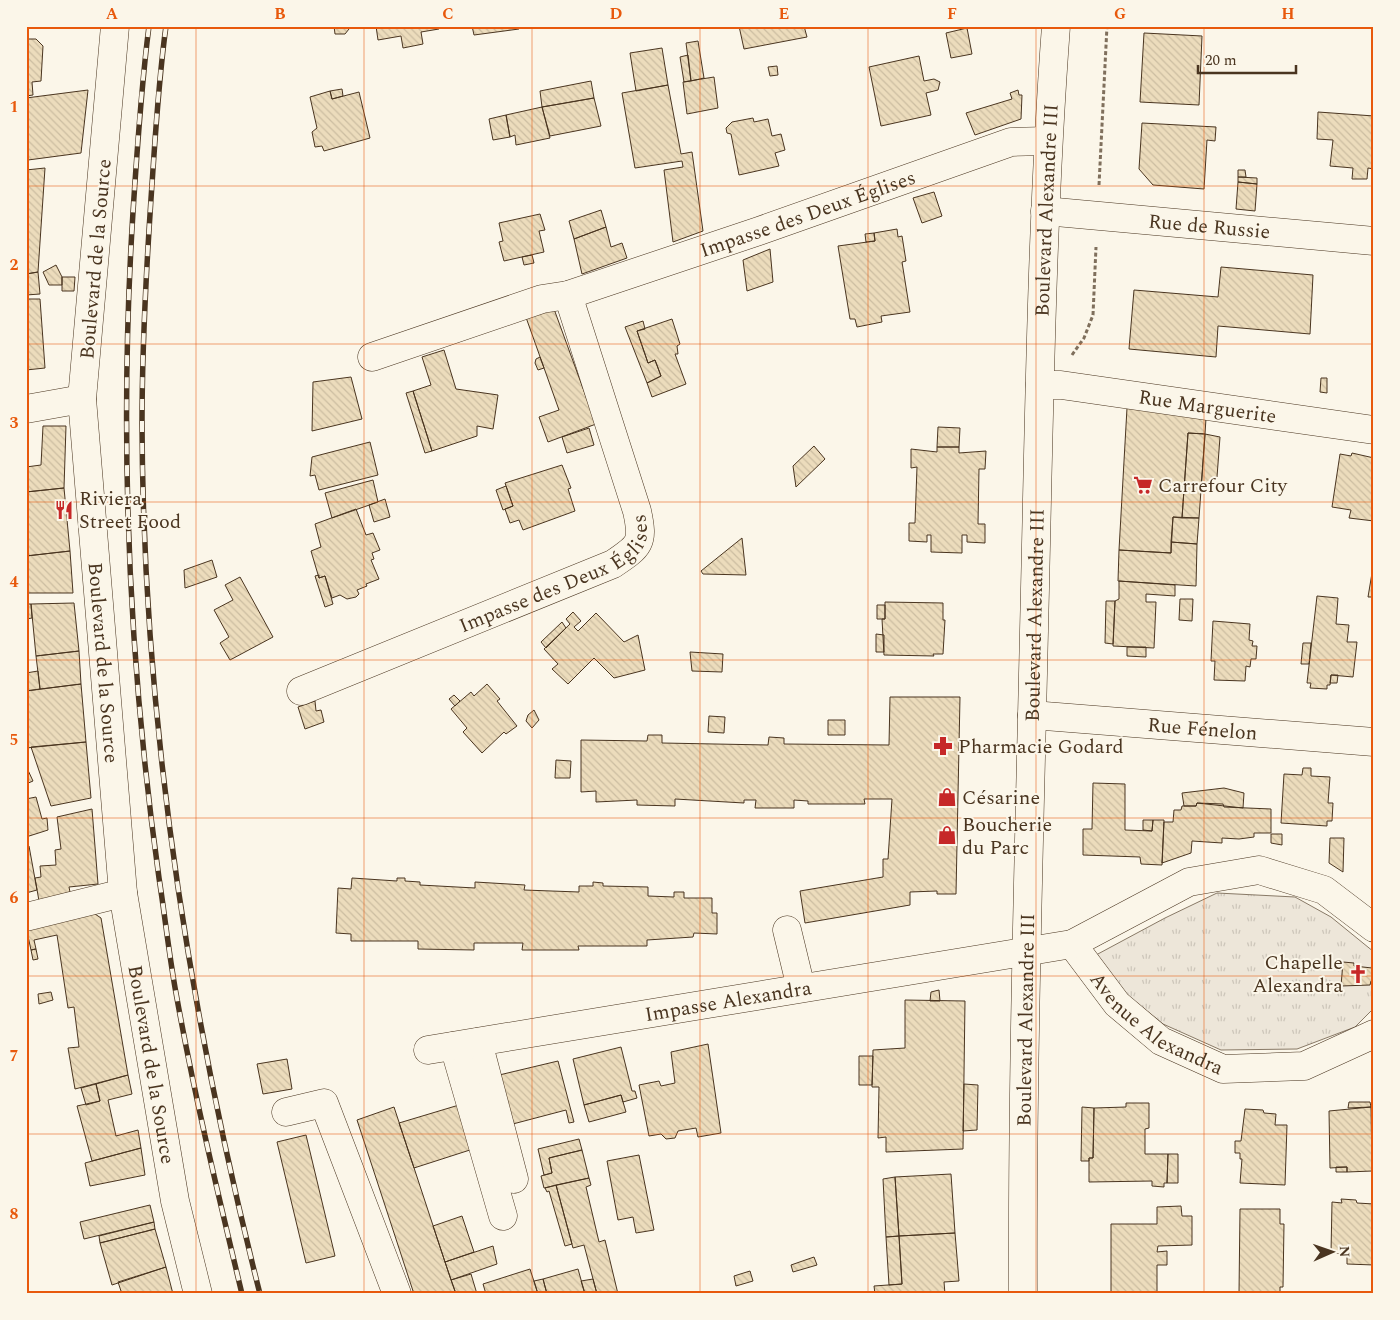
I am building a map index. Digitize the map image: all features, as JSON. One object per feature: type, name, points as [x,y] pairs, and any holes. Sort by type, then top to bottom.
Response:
[{"type":"street","name":"Boulevard de la Source","points":[[115,26],[82,400],[123,893],[175,1201],[198,1294]]},
{"type":"street","name":"Boulevard Alexandre III","points":[[1023,1294],[1023,1148],[1040,386],[1047,141],[1056,26]]},
{"type":"street","name":"Impasse des Deux Églises","points":[[372,357],[534,302],[568,295],[759,231],[1011,142],[1047,141]]},
{"type":"street","name":"Rue de Russie","points":[[1045,211],[1374,241]]},
{"type":"street","name":"Impasse des Deux Églises","points":[[300,691],[614,564],[635,550],[642,532],[637,511],[568,295]]},
{"type":"street","name":"Rue Marguerite","points":[[1040,386],[1061,385],[1374,430]]},
{"type":"street","points":[[26,409],[82,400]]},
{"type":"street","name":"Rue Fénelon","points":[[1032,715],[1374,742]]},
{"type":"street","name":"Avenue Alexandra","points":[[1028,950],[1072,944],[1189,882],[1260,870],[1324,890],[1374,928]]},
{"type":"street","points":[[26,917],[123,893]]},
{"type":"street","points":[[787,930],[801,988]]},
{"type":"street","name":"Avenue Alexandra","points":[[1072,944],[1117,1004],[1162,1040],[1223,1069],[1304,1066],[1374,1034]]},
{"type":"street","name":"Impasse Alexandra","points":[[428,1050],[1028,950]]},
{"type":"street","points":[[466,1044],[514,1179]]},
{"type":"street","points":[[466,1044],[503,1216]]},
{"type":"street","points":[[286,1112],[324,1103],[397,1294]]},
{"type":"green space","points":[[1217,893],[1295,897],[1331,917],[1374,952],[1374,1008],[1355,1027],[1297,1049],[1221,1050],[1163,1024],[1127,995],[1096,955]]},
{"type":"building","points":[[334,26],[349,26],[349,29],[345,34],[335,34]]},
{"type":"building","points":[[376,26],[439,26],[439,29],[421,32],[423,44],[403,48],[401,36],[378,40]]},
{"type":"building","points":[[472,26],[518,26],[519,29],[474,35]]},
{"type":"building","points":[[739,26],[804,26],[807,37],[744,49]]},
{"type":"building","points":[[967,28],[972,54],[951,58],[946,33]]},
{"type":"building","points":[[1144,33],[1202,36],[1199,105],[1140,102]]},
{"type":"building","points":[[26,39],[36,39],[43,46],[41,81],[32,82],[33,95],[26,96]]},
{"type":"building","points":[[698,41],[704,78],[691,81],[686,43]]},
{"type":"building","points":[[662,48],[668,85],[636,91],[630,53]]},
{"type":"building","points":[[688,55],[691,81],[684,82],[680,57]]},
{"type":"building","points":[[919,56],[924,81],[934,79],[940,82],[938,90],[926,93],[931,115],[881,126],[869,67]]},
{"type":"building","points":[[777,66],[778,75],[770,76],[768,67]]},
{"type":"building","points":[[714,77],[718,108],[687,114],[683,82]]},
{"type":"building","points":[[591,81],[594,98],[542,107],[540,91]]},
{"type":"building","points":[[668,85],[681,154],[692,152],[703,231],[673,242],[664,170],[683,167],[682,161],[635,168],[622,93]]},
{"type":"building","points":[[342,89],[343,96],[332,99],[330,91]]},
{"type":"building","points":[[88,90],[81,153],[28,160],[26,98]]},
{"type":"building","points":[[1018,90],[1019,95],[1022,95],[1021,119],[975,135],[966,113],[1012,99],[1010,93]]},
{"type":"building","points":[[330,91],[332,99],[359,92],[370,138],[324,151],[322,146],[315,147],[312,132],[317,128],[310,97]]},
{"type":"building","points":[[594,98],[601,126],[550,136],[542,107]]},
{"type":"building","points":[[542,107],[550,138],[516,145],[515,135],[510,137],[506,115]]},
{"type":"building","points":[[1318,112],[1374,116],[1374,169],[1368,168],[1367,179],[1352,179],[1353,168],[1330,166],[1333,140],[1317,139]]},
{"type":"building","points":[[506,115],[510,137],[493,140],[489,119]]},
{"type":"building","points":[[753,118],[754,122],[768,119],[772,136],[781,134],[785,150],[775,153],[779,166],[739,175],[731,134],[727,133],[726,128],[732,122]]},
{"type":"building","points":[[1142,123],[1216,127],[1215,141],[1207,140],[1204,189],[1153,185],[1139,169]]},
{"type":"building","points":[[45,168],[38,272],[26,274],[26,170]]},
{"type":"building","points":[[1238,170],[1245,170],[1246,177],[1238,177]]},
{"type":"building","points":[[1238,177],[1257,178],[1257,184],[1238,182]]},
{"type":"building","points":[[1238,182],[1257,184],[1255,211],[1236,209]]},
{"type":"building","points":[[934,192],[942,216],[922,223],[913,198]]},
{"type":"building","points":[[601,210],[606,227],[574,239],[569,221]]},
{"type":"building","points":[[540,214],[545,230],[539,231],[544,252],[504,261],[499,242],[503,241],[499,223]]},
{"type":"building","points":[[606,227],[611,247],[622,243],[627,258],[582,274],[574,239]]},
{"type":"building","points":[[897,229],[898,237],[902,236],[906,261],[902,262],[910,312],[881,316],[882,322],[857,327],[855,319],[850,319],[838,246],[875,241],[874,233]]},
{"type":"building","points":[[874,233],[875,241],[866,242],[865,234]]},
{"type":"building","points":[[770,249],[773,282],[747,291],[743,260]]},
{"type":"building","points":[[532,255],[534,263],[524,265],[522,257]]},
{"type":"building","points":[[56,265],[62,277],[62,285],[49,285],[43,272]]},
{"type":"building","points":[[1221,267],[1313,275],[1310,334],[1218,326],[1216,357],[1129,349],[1134,290],[1218,297]]},
{"type":"building","points":[[38,272],[40,294],[26,295],[26,274]]},
{"type":"building","points":[[62,277],[75,277],[74,291],[62,291]]},
{"type":"building","points":[[26,299],[40,299],[45,368],[26,370]]},
{"type":"building","points":[[523,309],[554,309],[596,424],[548,442],[539,417],[559,410]]},
{"type":"building","points":[[672,319],[680,344],[677,346],[678,354],[675,354],[686,384],[652,397],[647,383],[661,376],[655,360],[648,363],[637,331]]},
{"type":"building","points":[[643,321],[645,329],[637,331],[648,363],[655,360],[661,376],[647,383],[625,327]]},
{"type":"building","points":[[444,350],[456,389],[498,395],[493,429],[477,426],[477,436],[432,451],[413,391],[431,385],[422,357]]},
{"type":"building","points":[[540,357],[544,368],[538,370],[535,363],[536,359]]},
{"type":"building","points":[[351,377],[362,419],[312,431],[313,382]]},
{"type":"building","points":[[1321,378],[1327,378],[1327,393],[1320,392]]},
{"type":"building","points":[[413,391],[432,451],[425,453],[406,393]]},
{"type":"building","points":[[1127,408],[1206,418],[1205,434],[1188,433],[1182,518],[1173,517],[1171,553],[1119,550]]},
{"type":"building","points":[[43,426],[66,426],[64,488],[26,492],[26,467],[41,465]]},
{"type":"building","points":[[938,427],[960,428],[959,447],[937,447]]},
{"type":"building","points":[[589,428],[594,445],[567,453],[562,437]]},
{"type":"building","points":[[1188,433],[1205,434],[1199,518],[1182,518]]},
{"type":"building","points":[[1205,434],[1220,437],[1217,477],[1214,477],[1212,490],[1201,489]]},
{"type":"building","points":[[370,442],[378,475],[319,490],[315,475],[310,476],[312,457]]},
{"type":"building","points":[[814,446],[825,459],[796,487],[793,466]]},
{"type":"building","points":[[937,447],[959,447],[959,453],[986,451],[985,469],[979,469],[978,524],[985,524],[985,543],[967,542],[967,535],[962,535],[962,553],[931,552],[931,535],[927,535],[927,542],[909,541],[909,523],[915,523],[917,467],[911,468],[911,449],[937,452]]},
{"type":"building","points":[[1352,453],[1374,458],[1374,521],[1349,518],[1351,510],[1332,507],[1340,454],[1351,456]]},
{"type":"building","points":[[562,465],[571,488],[568,489],[575,511],[523,530],[519,520],[510,523],[505,509],[513,506],[505,483]]},
{"type":"building","points":[[373,480],[378,502],[332,518],[325,493]]},
{"type":"building","points":[[506,486],[513,506],[503,510],[496,490]]},
{"type":"building","points":[[64,488],[70,551],[26,556],[26,492]]},
{"type":"building","points":[[385,499],[390,517],[374,522],[369,505]]},
{"type":"building","points":[[356,509],[366,535],[373,533],[380,550],[372,553],[374,559],[371,560],[379,579],[357,590],[359,594],[356,597],[347,599],[340,595],[332,598],[325,576],[319,578],[311,551],[321,547],[315,524]]},
{"type":"building","points":[[1173,517],[1199,518],[1197,544],[1171,542]]},
{"type":"building","points":[[742,538],[746,575],[703,574],[701,571]]},
{"type":"building","points":[[1171,542],[1197,544],[1196,586],[1118,581],[1119,550],[1171,553]]},
{"type":"building","points":[[70,551],[73,593],[28,593],[26,556]]},
{"type":"building","points":[[212,560],[217,577],[185,588],[184,570]]},
{"type":"building","points":[[1372,573],[1374,573],[1374,597],[1368,597]]},
{"type":"building","points":[[319,575],[319,578],[325,576],[333,604],[325,607],[315,576]]},
{"type":"building","points":[[240,577],[273,637],[230,660],[220,643],[229,637],[214,610],[233,600],[225,585]]},
{"type":"building","points":[[1119,581],[1175,585],[1175,596],[1146,594],[1146,602],[1156,602],[1154,648],[1113,646],[1115,601],[1119,599]]},
{"type":"building","points":[[1317,596],[1338,598],[1336,624],[1349,625],[1347,642],[1357,642],[1353,677],[1331,675],[1330,685],[1327,685],[1327,689],[1310,688],[1311,683],[1307,683]]},
{"type":"building","points":[[1180,599],[1193,599],[1192,621],[1179,620]]},
{"type":"building","points":[[1106,601],[1115,601],[1113,644],[1105,643]]},
{"type":"building","points":[[885,602],[943,603],[943,620],[945,620],[943,654],[933,654],[934,656],[884,655],[882,619],[885,619]]},
{"type":"building","points":[[74,603],[79,651],[36,656],[31,604]]},
{"type":"building","points":[[26,604],[31,604],[32,618],[26,619]]},
{"type":"building","points":[[877,605],[885,605],[885,619],[877,619]]},
{"type":"building","points":[[573,612],[581,621],[574,627],[578,631],[596,613],[624,642],[638,635],[645,670],[614,678],[594,658],[568,684],[552,669],[558,664],[544,649],[570,624],[566,619]]},
{"type":"building","points":[[1213,621],[1250,624],[1249,640],[1253,641],[1252,646],[1257,646],[1256,659],[1251,659],[1250,667],[1246,666],[1245,681],[1214,680],[1215,661],[1211,661]]},
{"type":"building","points":[[562,622],[566,628],[546,648],[541,642]]},
{"type":"building","points":[[876,634],[884,635],[884,652],[876,652]]},
{"type":"building","points":[[1303,643],[1311,643],[1309,664],[1301,664]]},
{"type":"building","points":[[1127,647],[1146,647],[1146,657],[1127,656]]},
{"type":"building","points":[[79,651],[81,684],[40,689],[36,656]]},
{"type":"building","points":[[690,652],[723,654],[722,672],[692,671]]},
{"type":"building","points":[[38,671],[40,689],[26,691],[26,673]]},
{"type":"building","points":[[1331,675],[1338,675],[1337,683],[1330,683]]},
{"type":"building","points":[[81,684],[86,742],[26,748],[26,691]]},
{"type":"building","points":[[487,684],[500,699],[497,701],[517,726],[506,734],[504,732],[482,753],[463,732],[467,728],[451,709],[471,692],[474,696]]},
{"type":"building","points":[[454,695],[460,701],[455,706],[449,699]]},
{"type":"building","points":[[890,697],[960,697],[956,894],[937,894],[937,891],[910,892],[910,905],[805,923],[800,891],[883,877],[883,859],[888,859],[892,799],[864,799],[865,804],[808,804],[808,801],[794,800],[794,808],[755,808],[756,800],[744,800],[744,803],[675,799],[675,806],[637,805],[637,800],[596,802],[596,791],[581,792],[581,740],[647,741],[648,735],[662,735],[662,743],[768,745],[769,737],[784,738],[784,744],[889,745]]},
{"type":"building","points":[[315,701],[316,711],[321,710],[324,722],[305,729],[298,707]]},
{"type":"building","points":[[534,710],[539,720],[532,728],[526,721],[528,715]]},
{"type":"building","points":[[709,716],[725,717],[724,733],[708,732]]},
{"type":"building","points":[[828,720],[845,720],[845,735],[828,735]]},
{"type":"building","points":[[86,742],[91,798],[51,806],[31,747]]},
{"type":"building","points":[[556,760],[571,761],[570,778],[555,778]]},
{"type":"building","points":[[26,766],[33,781],[26,784]]},
{"type":"building","points":[[1303,768],[1311,768],[1311,776],[1330,777],[1328,803],[1333,803],[1332,821],[1327,821],[1327,826],[1281,823],[1284,774],[1302,775]]},
{"type":"building","points":[[1093,783],[1125,784],[1125,830],[1152,831],[1153,820],[1164,820],[1162,865],[1141,864],[1140,857],[1083,855],[1083,829],[1092,829]]},
{"type":"building","points":[[1224,788],[1244,793],[1243,808],[1197,803],[1196,806],[1184,806],[1182,793]]},
{"type":"building","points":[[36,797],[42,819],[47,818],[48,830],[26,837],[26,799]]},
{"type":"building","points":[[1197,803],[1223,804],[1224,807],[1271,809],[1271,833],[1254,833],[1254,837],[1239,839],[1222,838],[1222,843],[1192,841],[1191,853],[1162,863],[1164,822],[1173,822],[1174,810],[1181,810],[1182,806],[1196,806]]},
{"type":"building","points":[[92,809],[98,884],[69,887],[70,892],[39,901],[35,878],[41,877],[40,866],[56,865],[55,850],[61,849],[57,817]]},
{"type":"building","points":[[1143,820],[1153,820],[1152,831],[1143,830]]},
{"type":"building","points":[[1271,834],[1282,834],[1282,845],[1271,843]]},
{"type":"building","points":[[1330,838],[1344,838],[1343,872],[1329,863]]},
{"type":"building","points":[[26,846],[29,846],[37,890],[26,893]]},
{"type":"building","points":[[352,878],[397,881],[397,878],[405,878],[405,881],[420,882],[420,885],[475,888],[475,882],[525,885],[524,890],[579,892],[579,886],[593,886],[593,882],[603,883],[603,886],[648,887],[648,896],[674,897],[674,892],[684,892],[684,898],[712,898],[712,913],[717,913],[717,934],[694,933],[693,937],[647,940],[647,946],[578,946],[579,950],[522,950],[523,943],[474,943],[474,950],[418,949],[418,941],[351,941],[351,934],[336,933],[338,888],[351,889]]},
{"type":"building","points":[[86,908],[101,918],[128,1075],[75,1089],[68,1048],[79,1047],[74,1007],[68,1008],[57,935],[34,940],[36,949],[31,950],[26,927]]},
{"type":"building","points":[[36,949],[38,959],[33,960],[31,950]]},
{"type":"building","name":"Chapelle Alexandra","points":[[1343,962],[1354,963],[1354,966],[1372,968],[1373,981],[1371,981],[1370,985],[1341,986]]},
{"type":"building","points":[[939,990],[940,1001],[930,1001],[931,992]]},
{"type":"building","points":[[51,992],[53,1000],[39,1004],[38,994]]},
{"type":"building","points":[[905,1000],[965,1001],[963,1149],[886,1152],[886,1137],[878,1138],[879,1087],[872,1087],[873,1050],[905,1048]]},
{"type":"building","points":[[708,1044],[721,1133],[698,1137],[696,1128],[678,1131],[675,1138],[666,1139],[661,1134],[649,1136],[639,1085],[659,1081],[661,1086],[675,1083],[671,1052]]},
{"type":"building","points":[[621,1047],[632,1091],[635,1091],[637,1098],[623,1102],[621,1095],[584,1105],[573,1059]]},
{"type":"building","points":[[859,1056],[873,1056],[872,1085],[859,1085]]},
{"type":"building","points":[[287,1059],[292,1089],[263,1094],[257,1064]]},
{"type":"building","points":[[558,1061],[574,1122],[569,1123],[566,1110],[509,1125],[495,1076]]},
{"type":"building","points":[[128,1075],[132,1094],[108,1100],[116,1136],[138,1130],[141,1148],[92,1161],[77,1106],[100,1101],[96,1084]]},
{"type":"building","points":[[96,1084],[100,1101],[86,1105],[81,1088]]},
{"type":"building","points":[[964,1084],[978,1085],[977,1130],[963,1131]]},
{"type":"building","points":[[621,1095],[626,1112],[589,1122],[584,1105]]},
{"type":"building","points":[[1349,1102],[1370,1102],[1371,1107],[1348,1108]]},
{"type":"building","points":[[1126,1103],[1149,1103],[1149,1128],[1145,1129],[1145,1154],[1168,1154],[1167,1183],[1164,1183],[1164,1187],[1152,1186],[1152,1181],[1089,1182],[1089,1158],[1093,1158],[1094,1108],[1126,1107]]},
{"type":"building","points":[[459,1105],[473,1149],[414,1168],[399,1123]]},
{"type":"building","points":[[394,1107],[456,1294],[414,1294],[357,1120]]},
{"type":"building","points":[[1082,1107],[1094,1108],[1093,1158],[1089,1158],[1089,1161],[1081,1161]]},
{"type":"building","points":[[1371,1107],[1372,1171],[1347,1172],[1347,1167],[1330,1168],[1329,1111]]},
{"type":"building","points":[[1245,1109],[1263,1110],[1264,1113],[1276,1114],[1275,1125],[1287,1125],[1285,1185],[1240,1183],[1242,1159],[1240,1159],[1240,1153],[1235,1153],[1235,1141],[1241,1141]]},
{"type":"building","points":[[306,1135],[335,1256],[306,1263],[277,1142]]},
{"type":"building","points":[[579,1139],[582,1150],[549,1158],[552,1173],[544,1175],[538,1149]]},
{"type":"building","points":[[141,1148],[145,1175],[90,1186],[85,1163]]},
{"type":"building","points":[[582,1150],[589,1178],[544,1188],[541,1176],[552,1173],[549,1158]]},
{"type":"building","points":[[1168,1154],[1178,1154],[1178,1183],[1167,1183]]},
{"type":"building","points":[[639,1155],[654,1230],[636,1233],[633,1217],[618,1220],[607,1161]]},
{"type":"building","points":[[1336,1167],[1347,1167],[1347,1172],[1336,1172]]},
{"type":"building","points":[[951,1174],[955,1233],[899,1236],[895,1177]]},
{"type":"building","points":[[895,1177],[899,1236],[886,1237],[883,1179]]},
{"type":"building","points":[[589,1178],[591,1185],[586,1187],[599,1242],[605,1240],[618,1294],[597,1294],[584,1245],[573,1248],[556,1185]]},
{"type":"building","points":[[556,1185],[572,1244],[565,1246],[549,1191],[547,1192],[545,1188]]},
{"type":"building","points":[[1341,1199],[1356,1200],[1357,1203],[1374,1204],[1374,1265],[1347,1264],[1347,1254],[1331,1253],[1332,1202],[1342,1203]]},
{"type":"building","points":[[150,1205],[154,1222],[84,1239],[80,1222]]},
{"type":"building","points":[[1181,1206],[1182,1216],[1192,1216],[1192,1245],[1158,1246],[1157,1252],[1167,1251],[1167,1265],[1157,1265],[1157,1293],[1111,1293],[1111,1224],[1157,1224],[1157,1207]]},
{"type":"building","points":[[1240,1209],[1280,1209],[1280,1224],[1284,1224],[1283,1287],[1280,1287],[1280,1294],[1239,1294]]},
{"type":"building","points":[[462,1216],[474,1252],[445,1262],[433,1226]]},
{"type":"building","points":[[154,1222],[155,1229],[100,1243],[99,1236]]},
{"type":"building","points":[[155,1229],[166,1267],[112,1285],[100,1243]]},
{"type":"building","points":[[955,1233],[959,1281],[944,1282],[945,1294],[875,1294],[874,1286],[902,1284],[899,1236]]},
{"type":"building","points":[[899,1236],[902,1284],[889,1285],[886,1237]]},
{"type":"building","points":[[493,1246],[497,1264],[451,1280],[445,1262]]},
{"type":"building","points":[[814,1257],[817,1265],[793,1272],[791,1265]]},
{"type":"building","points":[[166,1267],[173,1294],[122,1294],[118,1282]]},
{"type":"building","points":[[530,1269],[538,1294],[486,1294],[483,1284]]},
{"type":"building","points":[[578,1269],[585,1294],[547,1294],[543,1279]]},
{"type":"building","points":[[750,1271],[753,1281],[736,1286],[734,1276]]},
{"type":"building","points":[[471,1274],[477,1294],[456,1294],[451,1280]]},
{"type":"building","points":[[543,1279],[547,1294],[538,1294],[534,1281]]},
{"type":"building","points":[[593,1279],[597,1294],[585,1294],[581,1281]]},
{"type":"railway","points":[[149,26],[138,142],[129,295],[127,462],[133,629],[148,795],[174,979],[198,1106],[242,1294]]},
{"type":"railway","points":[[166,26],[154,156],[143,368],[144,534],[151,644],[174,862],[191,971],[234,1187],[260,1294]]},
{"type":"place","name":"Carrefour City","points":[[1143,485]]},
{"type":"place","name":"Riviera Street Food","points":[[64,510]]},
{"type":"place","name":"Pharmacie Godard","points":[[943,746]]},
{"type":"place","name":"Césarine","points":[[947,797]]},
{"type":"place","name":"Boucherie du Parc","points":[[947,835]]},
{"type":"place","name":"Chapelle Alexandra","points":[[1358,974]]}]
